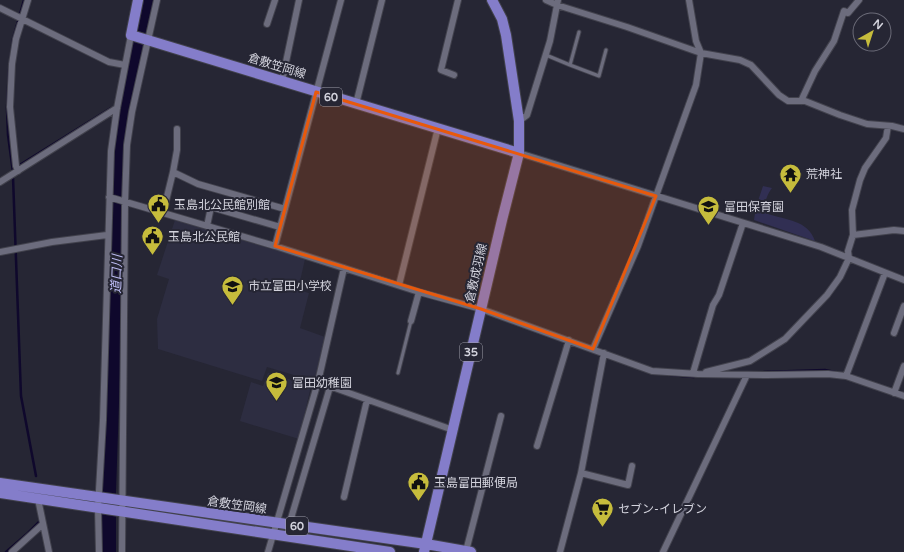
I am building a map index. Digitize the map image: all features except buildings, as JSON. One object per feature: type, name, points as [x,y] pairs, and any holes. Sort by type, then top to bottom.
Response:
[{"type":"main road","points":[[138,0],[140,38]]},
{"type":"main road","name":"倉敷成羽線","points":[[425,548],[519,153],[519,121],[506,35],[502,19],[492,0]]},
{"type":"main road","name":"倉敷笠岡線","points":[[140,38],[519,153]]},
{"type":"main road","name":"倉敷笠岡線","points":[[0,483],[274,534],[390,552]]},
{"type":"main road","name":"倉敷笠岡線","points":[[0,493],[38,499],[98,502]]},
{"type":"main road","name":"倉敷笠岡線","points":[[122,506],[276,523],[425,548],[469,552]]},
{"type":"street","points":[[18,171],[16,166],[10,107],[12,64],[20,18],[28,0]]},
{"type":"street","points":[[99,552],[98,502],[107,299],[107,235],[111,151],[125,65],[140,38],[157,0]]},
{"type":"street","points":[[267,24],[274,0]]},
{"type":"street","points":[[282,81],[299,0]]},
{"type":"street","points":[[275,246],[341,0]]},
{"type":"street","points":[[356,104],[382,0]]},
{"type":"street","points":[[454,75],[441,70],[458,0]]},
{"type":"street","points":[[546,0],[701,53],[740,60],[751,65],[779,95],[788,101],[806,101],[867,124],[904,129]]},
{"type":"street","points":[[593,349],[638,246],[696,85],[701,53],[696,41],[689,0]]},
{"type":"street","points":[[801,101],[815,72],[834,41],[844,11],[848,13],[859,0]]},
{"type":"street","points":[[519,121],[527,115],[546,55],[558,3]]},
{"type":"street","points":[[0,8],[109,62],[125,65]]},
{"type":"street","points":[[122,552],[124,202],[127,145],[140,38]]},
{"type":"street","points":[[0,182],[117,108]]},
{"type":"street","points":[[696,374],[750,361],[785,338],[827,295],[840,277],[849,258],[848,250],[853,235],[852,210],[860,180],[866,168],[886,138],[888,126]]},
{"type":"street","points":[[399,285],[438,128]]},
{"type":"street","points":[[163,213],[177,150],[177,129]]},
{"type":"street","points":[[519,153],[821,247],[904,280]]},
{"type":"street","points":[[173,172],[198,184],[285,209]]},
{"type":"street","points":[[109,197],[275,246],[419,292],[481,309],[652,371],[747,375],[828,374],[846,376],[904,396]]},
{"type":"street","points":[[207,226],[211,207],[280,227]]},
{"type":"street","points":[[696,374],[713,305],[719,295],[743,223]]},
{"type":"street","points":[[853,235],[894,230],[904,231]]},
{"type":"street","points":[[0,252],[52,242],[107,235]]},
{"type":"street","points":[[268,552],[318,382],[344,268]]},
{"type":"street","points":[[846,376],[885,272]]},
{"type":"street","points":[[411,321],[419,292]]},
{"type":"street","points":[[894,333],[904,306]]},
{"type":"street","points":[[537,446],[569,340]]},
{"type":"street","points":[[560,552],[581,473],[604,353]]},
{"type":"street","points":[[894,393],[904,366]]},
{"type":"street","points":[[663,552],[747,375]]},
{"type":"street","points":[[318,382],[452,430]]},
{"type":"street","points":[[289,525],[330,387]]},
{"type":"street","points":[[344,497],[366,400]]},
{"type":"street","points":[[469,552],[501,416]]},
{"type":"street","points":[[581,473],[628,485],[632,466]]},
{"type":"street","points":[[38,499],[42,521],[45,525],[49,552]]},
{"type":"street","points":[[12,552],[42,521]]},
{"type":"lane","points":[[570,65],[578,32]]},
{"type":"lane","points":[[546,55],[599,76],[606,50]]},
{"type":"lane","points":[[398,373],[411,321]]},
{"type":"highlighted area","points":[[316,92],[656,196],[593,349],[481,309],[275,246]]},
{"type":"shaded area","points":[[763,186],[772,188],[765,204],[768,214],[802,225],[812,234],[815,241],[754,220],[756,207]]},
{"type":"shaded area","name":"市立富田小学校","points":[[175,220],[305,259],[298,290],[309,293],[300,328],[325,337],[314,381],[267,367],[262,381],[158,349],[157,319],[169,279],[157,275]]},
{"type":"shaded area","name":"富田幼稚園","points":[[268,373],[311,386],[299,439],[240,421],[251,382],[263,386]]},
{"type":"waterway","points":[[10,62],[13,39],[24,0]]},
{"type":"waterway","name":"道口川","points":[[109,552],[109,492],[118,223],[116,177],[137,48],[149,0]]},
{"type":"waterway","points":[[9,69],[7,108],[8,135],[13,172]]},
{"type":"waterway","name":"道口川","points":[[121,103],[127,105]]},
{"type":"waterway","points":[[18,166],[111,108]]},
{"type":"waterway","points":[[13,177],[21,396],[36,476]]},
{"type":"waterway","points":[[764,372],[825,370],[835,372]]},
{"type":"waterway","points":[[670,375],[694,377]]},
{"type":"waterway","points":[[6,552],[41,520]]},
{"type":"place","name":"荒神社","points":[[790,194]]},
{"type":"place","name":"玉島北公民館別館","points":[[159,224]]},
{"type":"place","name":"富田保育園","points":[[708,226]]},
{"type":"place","name":"玉島北公民館","points":[[152,256]]},
{"type":"place","name":"市立富田小学校","points":[[233,306]]},
{"type":"place","name":"富田幼稚園","points":[[276,402]]},
{"type":"place","name":"玉島富田郵便局","points":[[419,502]]},
{"type":"place","name":"セブン-イレブン","points":[[603,528]]}]
